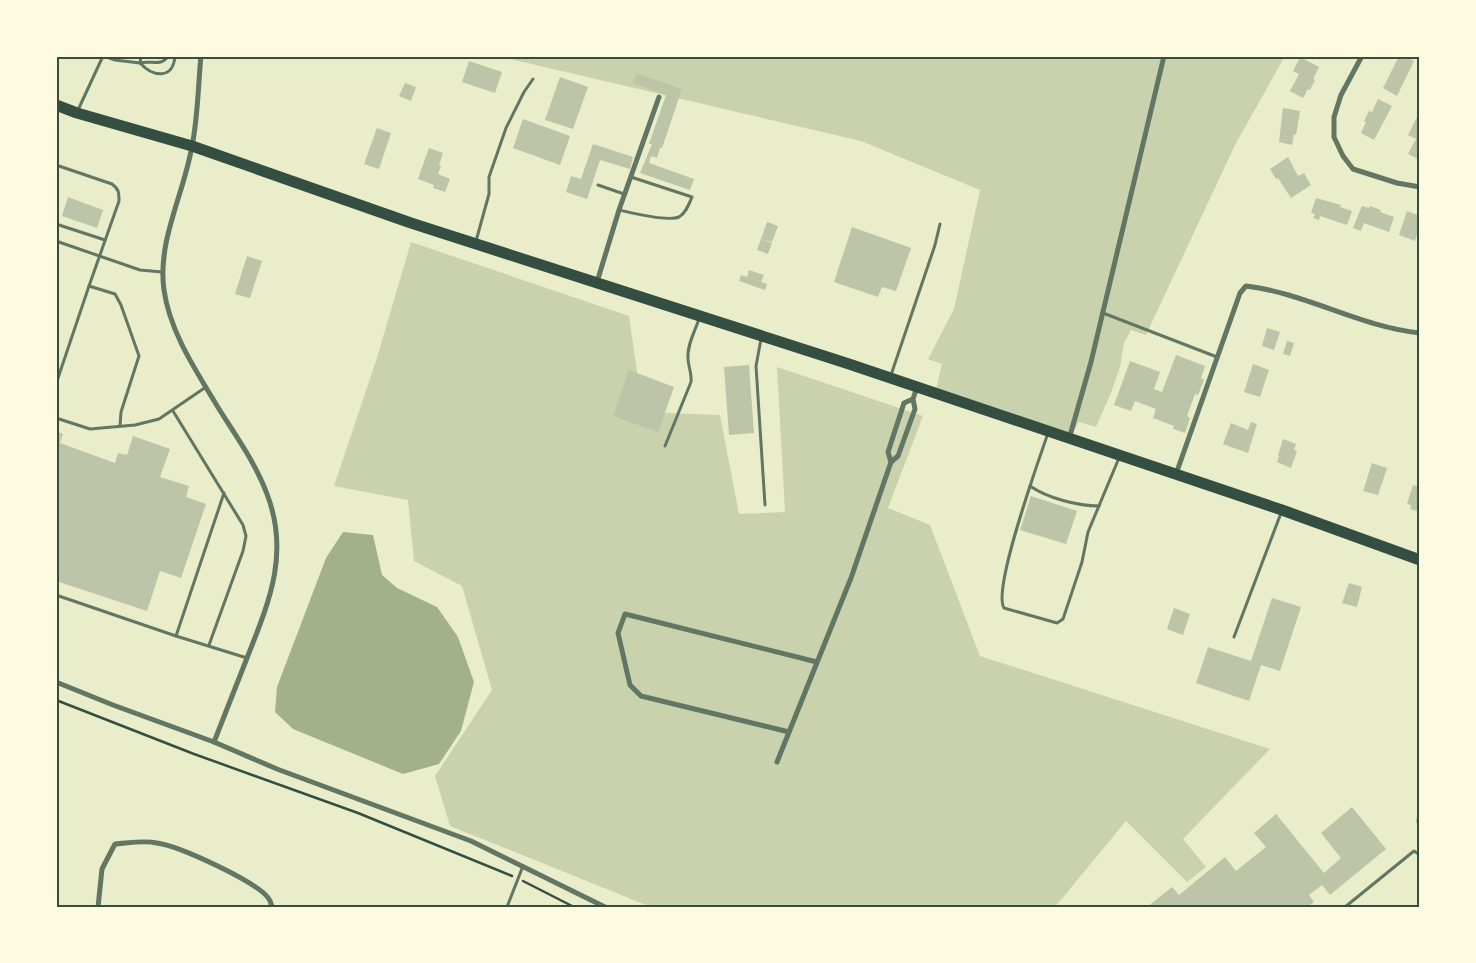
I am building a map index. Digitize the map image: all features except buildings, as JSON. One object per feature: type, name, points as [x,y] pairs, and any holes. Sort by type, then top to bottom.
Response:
[{"type":"highway","points":[[56,104],[77,113],[192,146],[475,244],[762,335],[1282,510],[1420,560]]},
{"type":"street","points":[[201,56],[192,146],[166,243],[162,272],[171,320],[206,387],[260,477],[268,494],[276,532],[277,561],[272,590],[214,742]]},
{"type":"street","points":[[1070,439],[1103,313],[1164,56]]},
{"type":"street","points":[[1362,56],[1341,95],[1334,117],[1334,137],[1343,156],[1353,169],[1397,183],[1420,187]]},
{"type":"street","points":[[597,282],[619,210],[659,97]]},
{"type":"street","points":[[1176,474],[1240,293],[1246,286],[1268,289],[1372,323],[1420,333]]},
{"type":"street","points":[[777,762],[851,578],[891,462],[898,456],[915,409],[913,399],[917,387]]},
{"type":"street","points":[[891,462],[888,452],[904,403],[913,399]]},
{"type":"street","points":[[789,732],[641,696],[630,685],[618,633],[624,614],[817,662]]},
{"type":"street","points":[[56,682],[113,706],[214,742],[277,769],[471,841],[605,907]]},
{"type":"street","points":[[98,907],[102,869],[115,844],[143,841],[186,851],[244,879],[269,899],[272,907]]},
{"type":"lane","points":[[77,113],[103,56],[115,60],[140,63],[148,61],[160,63],[166,60],[168,56]]},
{"type":"lane","points":[[141,56],[140,63],[147,71],[162,74],[170,72],[175,65],[175,56]]},
{"type":"lane","points":[[475,244],[490,194],[489,176],[506,128],[524,92],[533,79]]},
{"type":"lane","points":[[56,384],[119,201],[117,187],[112,184],[57,166]]},
{"type":"lane","points":[[619,210],[670,218],[679,216],[685,211],[692,197],[631,177]]},
{"type":"lane","points":[[598,185],[625,194]]},
{"type":"lane","points":[[56,224],[105,240]]},
{"type":"lane","points":[[890,378],[935,246],[940,224]]},
{"type":"lane","points":[[56,241],[140,270],[162,272]]},
{"type":"lane","points":[[89,286],[115,294],[121,305],[139,356],[121,412],[120,426]]},
{"type":"lane","points":[[1103,313],[1217,357]]},
{"type":"lane","points":[[665,446],[691,382],[692,374],[688,358],[690,343],[700,316]]},
{"type":"lane","points":[[762,335],[756,366],[765,505]]},
{"type":"lane","points":[[56,418],[90,429],[159,419],[206,387]]},
{"type":"lane","points":[[173,411],[243,525],[246,536],[243,551],[209,645]]},
{"type":"lane","points":[[1048,432],[1017,525],[1002,590],[1001,604],[1004,608],[1057,623],[1063,618],[1082,562],[1088,532],[1120,456]]},
{"type":"lane","points":[[1030,486],[1037,492],[1047,495],[1088,506],[1099,506]]},
{"type":"lane","points":[[176,636],[224,493]]},
{"type":"lane","points":[[1234,637],[1282,510]]},
{"type":"lane","points":[[56,595],[247,658]]},
{"type":"lane","points":[[1419,824],[1420,801]]},
{"type":"lane","points":[[1345,907],[1414,851],[1420,855]]},
{"type":"lane","points":[[507,907],[523,866]]},
{"type":"path","points":[[56,700],[194,754],[358,813],[508,874]]},
{"type":"path","points":[[528,883],[574,907]]},
{"type":"shaded area","points":[[497,56],[1285,56],[1235,145],[1146,335],[1131,330],[1124,343],[1120,367],[1096,427],[1079,422],[1069,439],[935,394],[942,364],[928,359],[954,309],[980,190],[861,141]]},
{"type":"shaded area","points":[[411,242],[629,316],[643,412],[720,415],[739,514],[785,512],[777,367],[923,416],[888,508],[930,525],[980,656],[1270,749],[1183,839],[1206,867],[1187,882],[1126,821],[1055,907],[651,907],[450,826],[435,776],[492,690],[462,586],[414,561],[408,500],[334,486],[377,358]]},
{"type":"shaded area","points":[[343,532],[373,535],[382,575],[397,588],[437,607],[458,637],[474,682],[461,731],[439,764],[403,774],[293,729],[275,712],[277,687],[326,558]]}]
